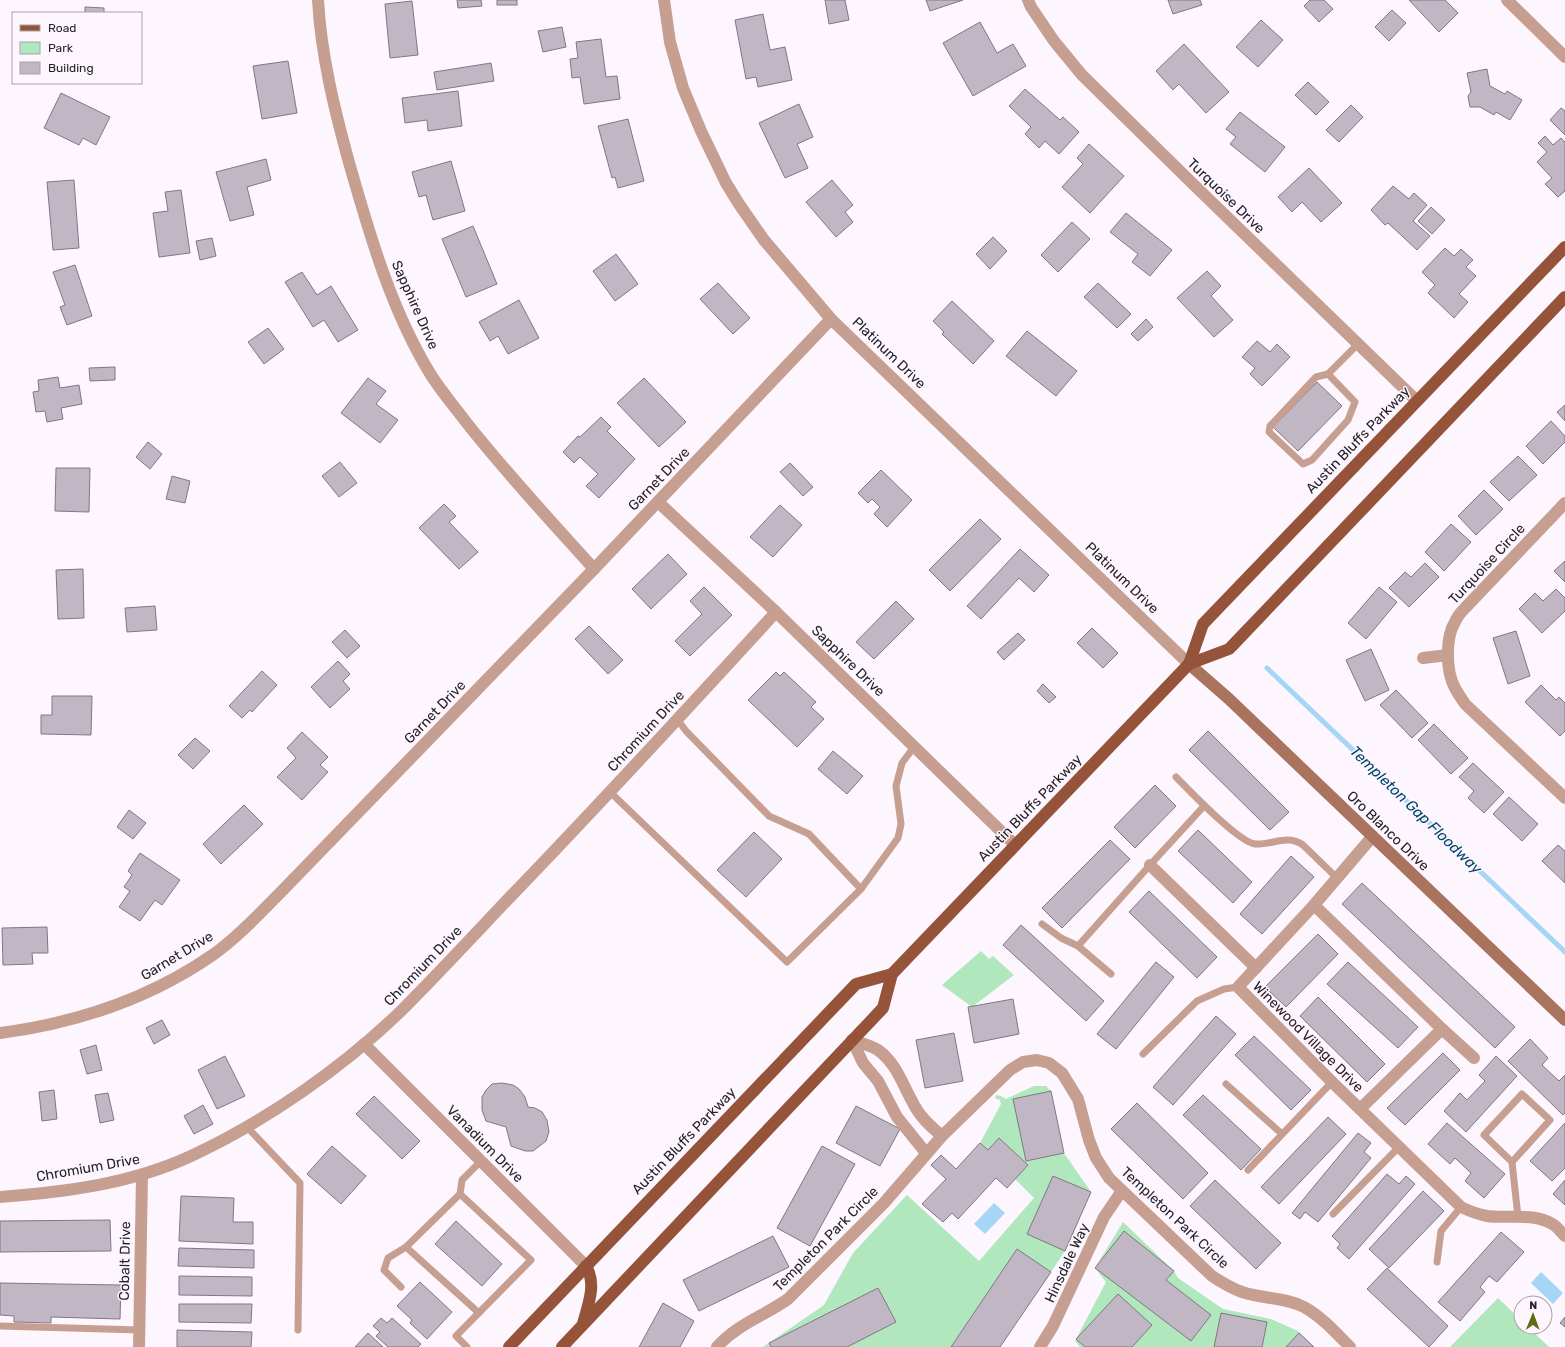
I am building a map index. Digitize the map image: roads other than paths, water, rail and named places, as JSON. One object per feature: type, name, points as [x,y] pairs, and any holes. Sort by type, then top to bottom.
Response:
[{"type":"main road","name":"Austin Bluffs Parkway","points":[[562,1347],[883,1008],[892,974],[1189,664],[1203,624],[1565,247]]},
{"type":"main road","name":"Austin Bluffs Parkway","points":[[1189,664],[1228,649],[1232,646],[1565,297]]},
{"type":"main road","name":"Austin Bluffs Parkway","points":[[509,1347],[856,984],[892,974]]},
{"type":"main road","points":[[583,1325],[592,1285],[590,1274],[586,1266]]},
{"type":"street","name":"Sapphire Drive","points":[[318,0],[322,41],[329,81],[363,213],[398,311],[413,342],[431,375],[489,451],[594,569]]},
{"type":"street","name":"Platinum Drive","points":[[664,0],[670,42],[683,88],[701,131],[726,183],[764,240],[831,319],[1189,664]]},
{"type":"street","name":"Turquoise Drive","points":[[1028,0],[1031,7],[1054,41],[1082,75],[1192,184],[1417,401]]},
{"type":"street","points":[[1507,0],[1565,56]]},
{"type":"street","name":"Garnet Drive","points":[[0,1033],[53,1024],[95,1013],[127,1001],[176,977],[215,953],[282,892],[594,569],[831,319]]},
{"type":"street","name":"Sapphire Drive","points":[[658,502],[776,612],[1015,845]]},
{"type":"street","name":"Turquoise Circle","points":[[1563,793],[1465,704],[1454,688],[1449,670],[1448,655],[1450,637],[1454,622],[1466,607],[1565,503]]},
{"type":"street","name":"Chromium Drive","points":[[0,1197],[88,1187],[142,1175],[190,1157],[247,1127],[287,1102],[321,1078],[364,1044],[400,1012],[610,792],[776,612]]},
{"type":"street","points":[[1423,658],[1448,655]]},
{"type":"street","name":"Oro Blanco Drive","points":[[1189,664],[1229,699],[1565,1020]]},
{"type":"street","name":"Winewood Village Drive","points":[[1372,837],[1314,905],[1238,987],[1332,1082],[1461,1207],[1472,1212],[1488,1216],[1543,1220],[1554,1225],[1565,1236]]},
{"type":"street","name":"Winewood Village Drive","points":[[1150,865],[1256,968]]},
{"type":"street","points":[[1314,905],[1474,1058]]},
{"type":"street","name":"Winewood Village Drive","points":[[1360,1109],[1442,1029]]},
{"type":"street","points":[[852,1040],[877,1049],[887,1058],[897,1070],[912,1102],[924,1120],[942,1136]]},
{"type":"street","points":[[852,1040],[863,1063],[878,1081],[897,1117],[926,1153]]},
{"type":"street","name":"Vanadium Drive","points":[[364,1044],[586,1266]]},
{"type":"street","name":"Templeton Park Circle","points":[[717,1347],[725,1338],[740,1327],[773,1310],[788,1299],[884,1203],[942,1136],[1010,1070],[1023,1062],[1037,1060],[1049,1064],[1062,1073],[1075,1094],[1096,1158],[1108,1178],[1121,1192],[1212,1276],[1242,1292],[1304,1307],[1320,1318],[1350,1347]]},
{"type":"street","name":"Cobalt Drive","points":[[139,1347],[142,1175]]},
{"type":"street","name":"Hinsdale Way","points":[[1040,1347],[1053,1326],[1104,1217],[1121,1192]]},
{"type":"lane","points":[[1328,374],[1355,402],[1348,420],[1312,460],[1303,464],[1269,432],[1270,426],[1316,377],[1328,374],[1358,344]]},
{"type":"lane","points":[[677,719],[686,731],[769,816],[809,834],[861,889]]},
{"type":"lane","points":[[610,792],[787,962],[861,889],[898,838],[901,824],[896,786],[902,763],[914,747]]},
{"type":"lane","points":[[1176,776],[1204,806],[1245,841],[1255,844],[1283,840],[1297,841],[1337,878]]},
{"type":"lane","points":[[1078,946],[1204,806]]},
{"type":"lane","points":[[1042,924],[1061,938],[1078,946],[1111,974]]},
{"type":"lane","points":[[1143,1054],[1197,1001],[1224,988],[1238,987]]},
{"type":"lane","points":[[1248,1170],[1332,1082]]},
{"type":"lane","points":[[1226,1084],[1282,1134]]},
{"type":"lane","points":[[1512,1162],[1550,1120],[1522,1094],[1484,1135],[1512,1162],[1518,1217]]},
{"type":"lane","points":[[247,1127],[300,1183],[298,1330]]},
{"type":"lane","points":[[1333,1214],[1399,1147]]},
{"type":"lane","points":[[401,1287],[384,1270],[388,1258],[406,1247],[460,1194],[462,1180],[481,1161]]},
{"type":"lane","points":[[460,1194],[531,1260],[456,1336],[467,1347]]},
{"type":"lane","points":[[1437,1262],[1441,1231],[1461,1207]]},
{"type":"lane","points":[[406,1247],[479,1313]]},
{"type":"lane","points":[[0,1326],[139,1330]]},
{"type":"water","points":[[994,1203],[1005,1213],[985,1234],[974,1224]]},
{"type":"water","points":[[1541,1272],[1563,1293],[1553,1304],[1553,1295],[1544,1295],[1531,1283]]},
{"type":"waterway","name":"Templeton Gap Floodway","points":[[1267,668],[1565,952]]}]
